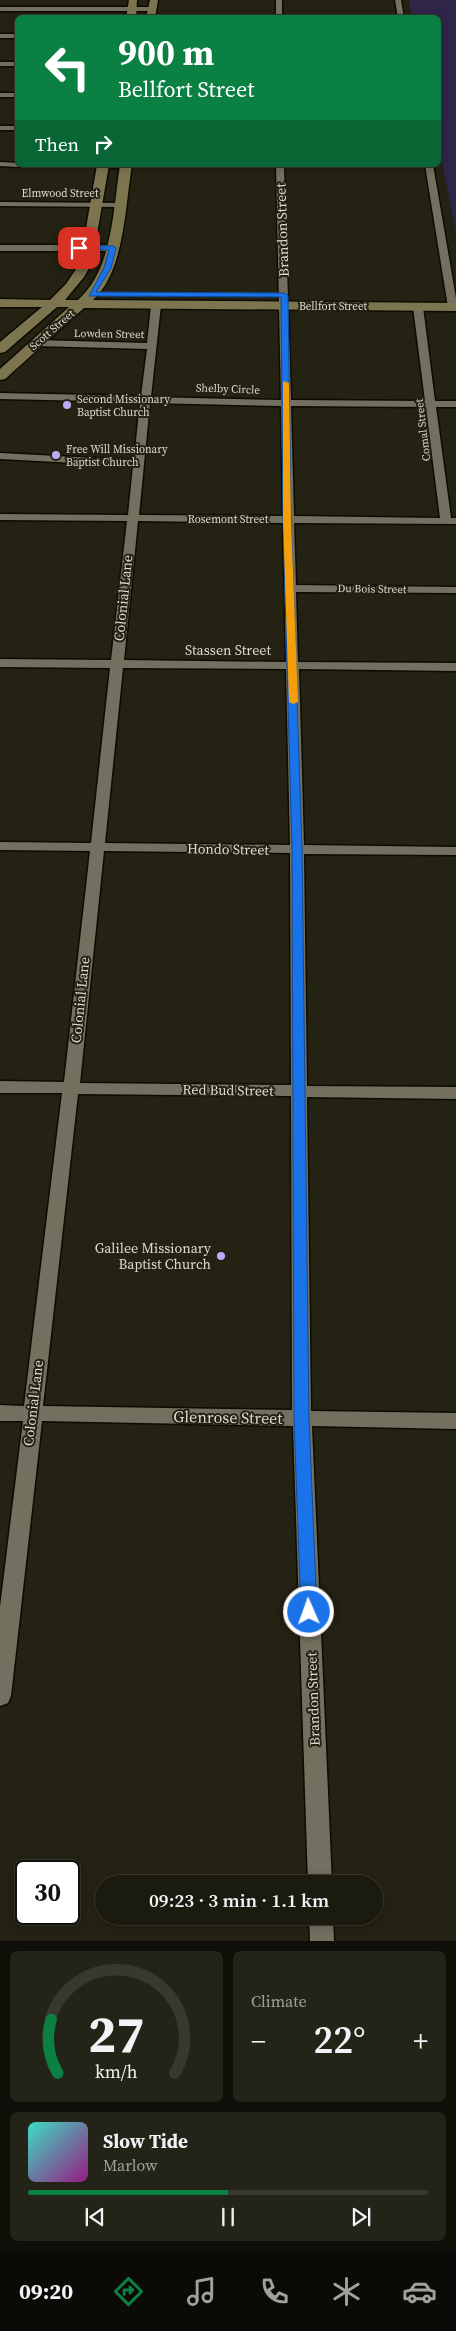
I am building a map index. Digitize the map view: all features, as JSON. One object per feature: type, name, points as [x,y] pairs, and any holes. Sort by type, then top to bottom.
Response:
[{"type":"main road","name":"Scott Street","points":[[3,343],[64,294],[81,273],[86,263],[103,167]]},
{"type":"main road","name":"Scott Street","points":[[0,376],[92,294],[108,268],[126,167]]},
{"type":"main road","name":"Bellfort Street","points":[[0,293],[92,294],[418,307],[454,302]]},
{"type":"main road","name":"Bellfort Street","points":[[0,303],[156,305],[284,301],[454,302]]},
{"type":"street","points":[[279,15],[280,0]]},
{"type":"street","points":[[398,0],[400,15]]},
{"type":"street","points":[[0,9],[152,9]]},
{"type":"street","points":[[0,36],[15,36]]},
{"type":"street","points":[[0,64],[15,64]]},
{"type":"street","points":[[0,95],[15,95]]},
{"type":"street","points":[[0,128],[15,128]]},
{"type":"street","points":[[0,164],[15,164]]},
{"type":"street","name":"Brandon Street","points":[[280,167],[287,520],[297,849],[302,1418],[320,1875]]},
{"type":"street","points":[[429,167],[454,302]]},
{"type":"street","name":"Elmwood Street","points":[[0,204],[120,205]]},
{"type":"street","points":[[0,248],[113,248]]},
{"type":"street","name":"Colonial Lane","points":[[0,1696],[31,1413],[71,1088],[156,305]]},
{"type":"street","name":"Comal Street","points":[[418,307],[451,521]]},
{"type":"street","name":"Lowden Street","points":[[36,344],[151,346]]},
{"type":"street","name":"Shelby Circle","points":[[0,396],[286,403],[456,404]]},
{"type":"street","points":[[0,456],[138,463]]},
{"type":"street","name":"Rosemont Street","points":[[0,517],[451,521]]},
{"type":"street","name":"Du Bois Street","points":[[289,588],[456,590]]},
{"type":"street","name":"Stassen Street","points":[[0,663],[456,667]]},
{"type":"street","name":"Hondo Street","points":[[0,846],[456,851]]},
{"type":"street","name":"Red Bud Street","points":[[0,1087],[456,1093]]},
{"type":"street","name":"Glenrose Street","points":[[0,1413],[456,1421]]},
{"type":"street","points":[[321,1925],[322,1941]]},
{"type":"shaded area","points":[[409,0],[456,0],[456,232],[441,157],[441,15],[412,15]]},
{"type":"slow traffic","points":[[285,383],[293,702]]},
{"type":"place","name":"Second Missionary Baptist Church","points":[[67,405]]},
{"type":"place","name":"Free Will Missionary Baptist Church","points":[[56,455]]},
{"type":"place","name":"Galilee Missionary Baptist Church","points":[[221,1256]]},
{"type":"route","points":[[79,248],[113,248],[108,268],[92,294],[284,295],[287,520],[297,849],[302,1418],[309,1612]]}]
